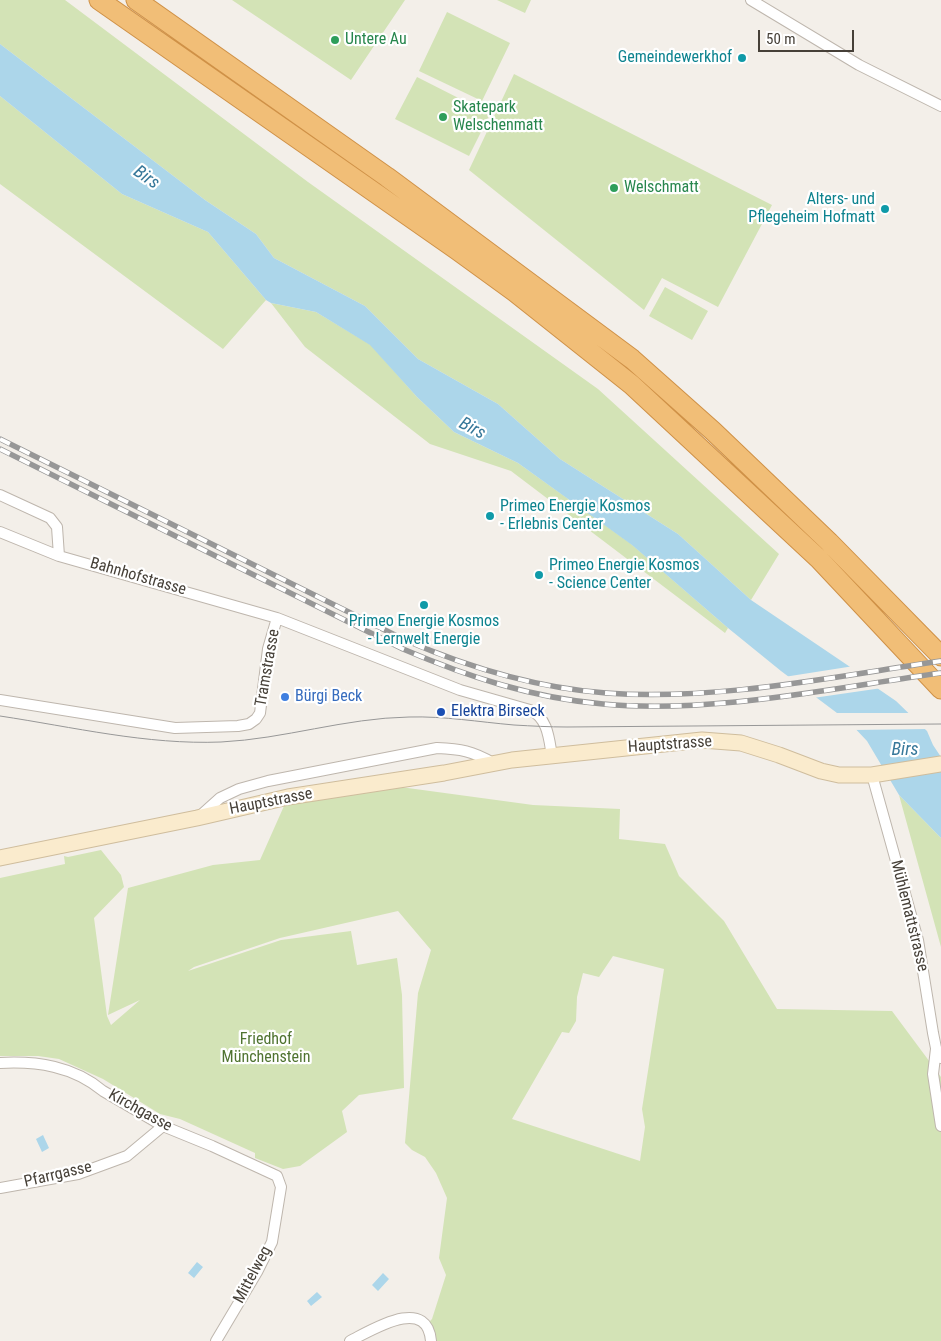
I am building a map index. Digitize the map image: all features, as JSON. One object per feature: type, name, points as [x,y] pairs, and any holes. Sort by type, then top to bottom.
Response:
[{"type":"highway","points":[[99,0],[464,255],[515,292],[632,384],[819,559],[941,689]]},
{"type":"highway","points":[[136,0],[386,177],[632,359],[713,431],[829,542],[941,656]]},
{"type":"main road","name":"Hauptstrasse","points":[[0,858],[197,818],[288,797],[444,774],[493,763],[702,740],[741,743],[761,748],[821,771],[855,776],[941,764]]},
{"type":"street","points":[[751,0],[859,65],[941,106]]},
{"type":"street","points":[[0,495],[50,518],[57,528],[59,556]]},
{"type":"street","name":"Bahnhofstrasse","points":[[0,532],[59,556],[277,618]]},
{"type":"street","name":"Tramstrasse","points":[[0,700],[175,728],[219,728],[249,724],[260,713],[268,649],[277,618],[460,690],[535,712],[545,726],[552,756]]},
{"type":"street","name":"Hauptstrasse","points":[[197,818],[220,798],[239,789],[268,781],[438,748],[476,753],[493,763]]},
{"type":"street","name":"Mühlemattstrasse","points":[[872,775],[918,940],[936,1048],[941,1058]]},
{"type":"street","points":[[936,1048],[933,1074],[941,1126]]},
{"type":"street","name":"Kirchgasse","points":[[0,1063],[26,1061],[66,1069],[95,1084],[103,1091],[163,1126],[218,1148],[277,1176]]},
{"type":"street","name":"Pfarrgasse","points":[[0,1188],[78,1174],[127,1156],[163,1126]]},
{"type":"street","name":"Mittelweg","points":[[216,1341],[257,1272],[272,1242],[281,1187],[277,1176]]},
{"type":"street","points":[[350,1341],[388,1322],[408,1317],[419,1320],[426,1325],[431,1341]]},
{"type":"green space","points":[[0,0],[65,0],[308,182],[598,389],[779,554],[751,600],[678,534],[560,459],[498,404],[418,359],[365,306],[274,258],[256,234],[205,200],[0,44]]},
{"type":"green space","name":"Untere Au","points":[[232,0],[405,0],[351,80]]},
{"type":"green space","points":[[497,0],[531,0],[525,13]]},
{"type":"green space","points":[[447,12],[510,43],[482,101],[419,71]]},
{"type":"green space","name":"Welschmatt","points":[[514,74],[772,205],[718,307],[662,278],[644,310],[469,170]]},
{"type":"green space","name":"Skatepark Welschenmatt","points":[[417,77],[490,114],[469,156],[395,119]]},
{"type":"green space","points":[[0,96],[122,194],[208,232],[266,300],[223,349],[0,184]]},
{"type":"green space","points":[[665,287],[708,311],[692,340],[649,316]]},
{"type":"green space","points":[[271,303],[316,312],[371,345],[417,397],[454,432],[518,463],[630,543],[728,628],[725,633],[511,471],[430,444],[305,347]]},
{"type":"green space","name":"Friedhof Münchenstein","points":[[371,783],[533,805],[620,809],[619,839],[665,844],[679,876],[724,921],[777,1009],[892,1011],[941,1077],[941,1341],[431,1341],[426,1325],[432,1319],[446,1275],[439,1258],[447,1198],[436,1173],[425,1157],[412,1150],[405,1143],[418,993],[431,950],[398,911],[280,938],[194,967],[188,971],[281,940],[351,931],[357,965],[397,958],[402,995],[404,1088],[359,1095],[342,1111],[347,1132],[300,1166],[283,1169],[255,1158],[255,1153],[180,1119],[160,1114],[103,1079],[59,1059],[38,1056],[0,1056],[0,878],[65,864],[64,856],[68,857],[101,850],[121,875],[124,887],[94,918],[107,1016],[111,1025],[140,1000],[108,1015],[128,888],[213,865],[260,860],[288,797]],"holes":[[[613,956],[664,969],[642,1109],[645,1127],[640,1161],[512,1119],[562,1032],[569,1033],[576,1021],[577,997],[583,973],[599,977]]]},
{"type":"green space","points":[[899,795],[941,838],[941,947]]},
{"type":"water","name":"Birs","points":[[0,44],[205,200],[256,234],[274,258],[365,306],[418,359],[498,404],[560,459],[678,534],[751,600],[865,677],[896,701],[927,731],[941,757],[941,838],[899,795],[867,741],[849,722],[728,628],[632,545],[518,463],[454,432],[417,397],[370,345],[316,312],[271,303],[266,300],[208,232],[122,194],[0,96]]},
{"type":"water","points":[[43,1135],[49,1148],[42,1152],[36,1139]]},
{"type":"water","points":[[197,1262],[203,1267],[194,1278],[188,1273]]},
{"type":"water","points":[[383,1273],[389,1279],[378,1291],[372,1285]]},
{"type":"water","points":[[317,1292],[322,1297],[311,1306],[307,1301]]},
{"type":"pier","points":[[854,666],[882,688],[813,698],[784,677]]},
{"type":"pier","points":[[833,713],[911,713],[928,729],[853,730]]},
{"type":"tram line","points":[[0,716],[138,738],[193,742],[245,740],[361,721],[409,717],[435,717],[514,725],[560,727],[941,724]]},
{"type":"railway","points":[[0,439],[405,640],[479,668],[554,687],[606,693],[690,694],[774,686],[941,661]]},
{"type":"railway","points":[[0,449],[403,649],[476,677],[551,697],[603,704],[645,706],[730,703],[941,673]]},
{"type":"place","name":"Untere Au","points":[[335,40]]},
{"type":"place","name":"Gemeindewerkhof","points":[[742,58]]},
{"type":"place","name":"Skatepark Welschenmatt","points":[[443,117]]},
{"type":"place","name":"Welschmatt","points":[[614,188]]},
{"type":"place","name":"Alters- und Pflegeheim Hofmatt","points":[[885,209]]},
{"type":"place","name":"Primeo Energie Kosmos - Erlebnis Center","points":[[490,516]]},
{"type":"place","name":"Primeo Energie Kosmos - Science Center","points":[[539,575]]},
{"type":"place","name":"Primeo Energie Kosmos - Lernwelt Energie","points":[[424,605]]},
{"type":"place","name":"Bürgi Beck","points":[[285,697]]},
{"type":"place","name":"Elektra Birseck","points":[[441,712]]}]
